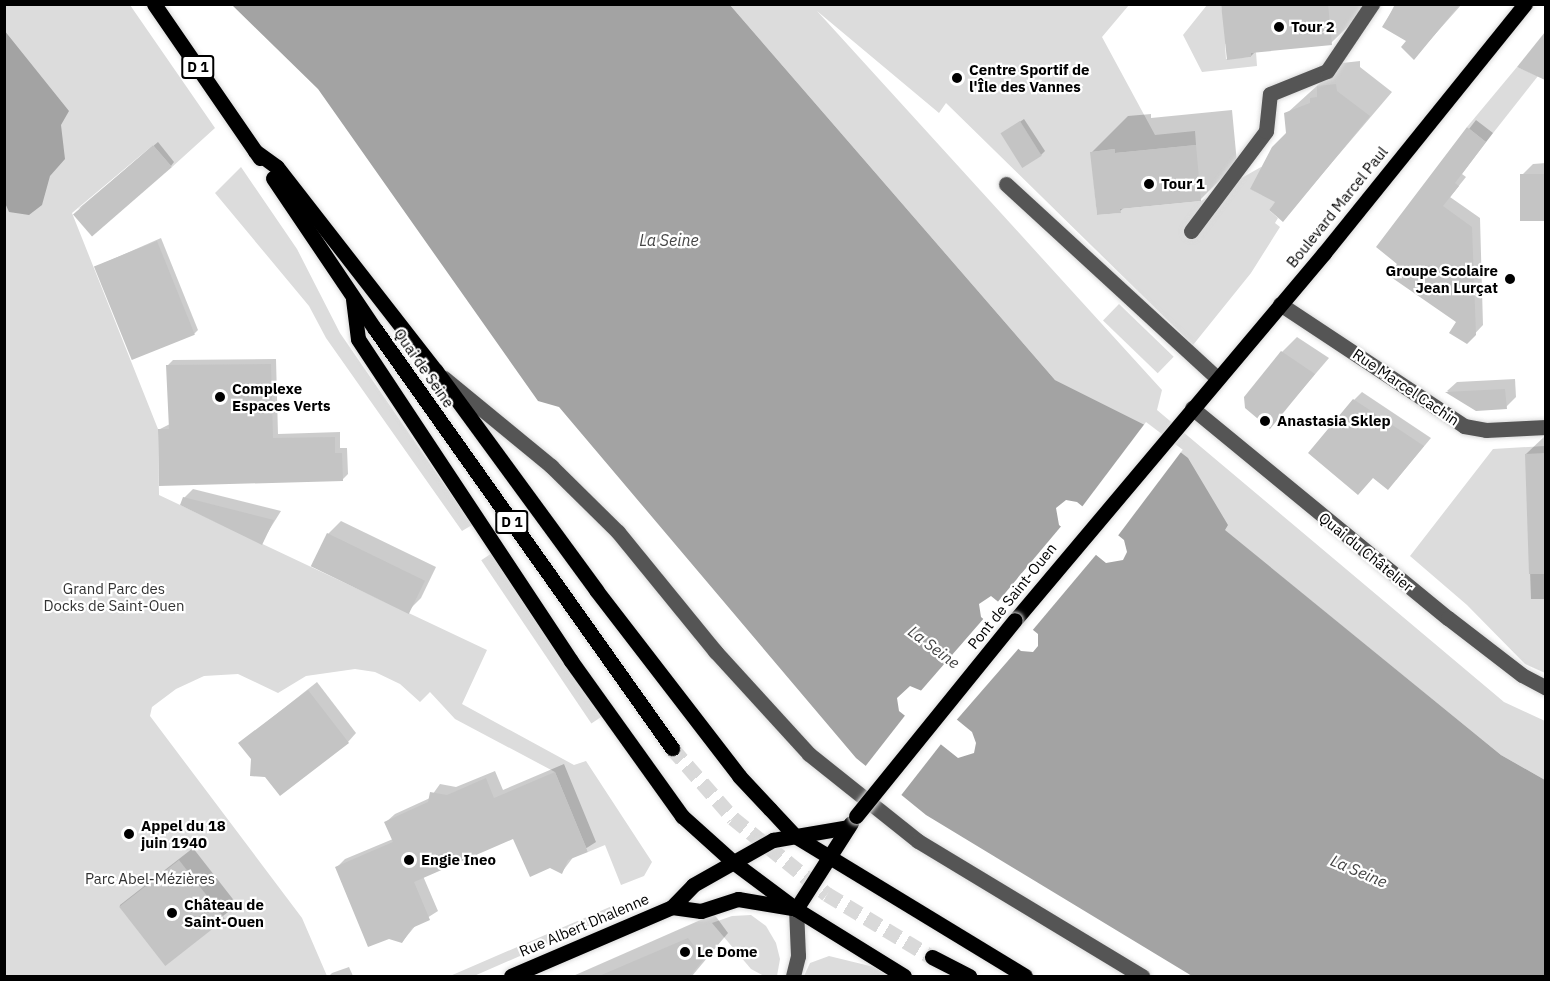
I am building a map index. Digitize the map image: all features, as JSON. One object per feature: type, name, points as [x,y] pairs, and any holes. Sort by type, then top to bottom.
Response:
[{"type":"main road","name":"Quai de Seine","points":[[154,4],[352,296],[672,748]]},
{"type":"main road","name":"Boulevard Marcel Paul","points":[[1173,429],[1280,304],[1525,4]]},
{"type":"main road","points":[[255,151],[277,167],[436,371],[732,767],[795,836],[1025,976]]},
{"type":"main road","points":[[352,296],[358,339],[570,661],[682,816],[733,862],[796,909],[904,976]]},
{"type":"main road","name":"Pont de Saint-Ouen","points":[[796,909],[852,821],[1173,429]]},
{"type":"main road","name":"Rue Albert Dhalenne","points":[[511,976],[672,907],[693,885],[773,840],[852,821]]},
{"type":"main road","name":"Rue Albert Dhalenne","points":[[672,907],[701,911],[738,899],[796,909]]},
{"type":"main road","points":[[932,957],[969,976]]},
{"type":"street","points":[[1191,231],[1266,132],[1270,94],[1327,71],[1372,4]]},
{"type":"street","points":[[1006,184],[1217,378]]},
{"type":"street","name":"Rue Marcel Cachin","points":[[1280,304],[1464,426],[1486,430],[1545,427]]},
{"type":"street","points":[[436,371],[551,466],[618,532],[715,651],[809,754],[918,841],[1143,976]]},
{"type":"street","name":"Quai du Châtelier","points":[[1192,408],[1448,618],[1522,675],[1545,688]]},
{"type":"street","points":[[793,976],[798,956],[796,909]]},
{"type":"green space","name":"Grand Parc des Docks de Saint-Ouen","points":[[5,5],[130,5],[215,128],[172,167],[153,145],[72,213],[158,429],[159,495],[487,650],[462,704],[574,765],[586,761],[652,862],[644,876],[621,885],[605,845],[588,852],[555,772],[455,719],[430,692],[420,702],[400,684],[375,672],[355,669],[306,676],[278,693],[238,674],[204,676],[176,689],[152,707],[150,716],[302,918],[327,976],[5,976]]},
{"type":"green space","points":[[730,5],[1129,5],[1102,37],[1155,135],[1195,131],[1196,145],[1115,153],[1114,149],[1091,152],[1097,215],[1120,213],[1120,209],[1201,201],[1261,167],[1263,168],[1251,189],[1262,195],[1265,191],[1277,200],[1269,210],[1278,218],[1275,223],[1280,227],[1251,273],[1193,345],[946,103],[939,113],[817,11],[1162,390],[1157,410],[1504,702],[1545,721],[1545,780],[1501,755],[1224,530],[1147,426],[1055,380]]},
{"type":"green space","points":[[1207,5],[1221,5],[1222,11],[1227,11],[1230,43],[1225,44],[1226,59],[1251,57],[1251,53],[1256,52],[1257,66],[1202,72],[1183,35]]},
{"type":"green space","points":[[1517,67],[1538,76],[1486,142],[1467,127]]},
{"type":"green space","points":[[241,167],[297,249],[340,333],[472,525],[462,531],[326,338],[309,306],[215,193]]},
{"type":"green space","points":[[1119,304],[1174,357],[1158,373],[1103,321]]},
{"type":"green space","points":[[1545,446],[1545,673],[1525,664],[1467,605],[1410,556],[1493,449]]},
{"type":"green space","points":[[492,553],[602,716],[591,724],[481,560]]},
{"type":"green space","points":[[612,906],[616,914],[474,976],[450,976]]},
{"type":"green space","points":[[751,915],[766,926],[776,943],[780,959],[777,976],[764,976],[751,969],[712,923],[732,916]]},
{"type":"green space","points":[[829,956],[874,967],[888,976],[804,976],[810,963]]},
{"type":"water","name":"La Seine","points":[[232,5],[730,5],[1055,380],[1147,426],[1188,458],[1228,525],[1225,530],[1501,755],[1545,780],[1545,976],[1192,976],[926,815],[856,758],[559,407],[538,401],[318,89]],"holes":[[[1066,500],[1077,502],[1124,540],[1127,552],[1123,560],[1106,563],[1059,525],[1056,508]],[[991,596],[1038,634],[1038,646],[1033,652],[1021,651],[981,617],[979,604]],[[910,686],[922,691],[972,732],[976,743],[974,753],[958,758],[899,711],[897,698]]]},
{"type":"water","points":[[4,30],[69,111],[61,125],[65,159],[50,176],[42,205],[29,215],[9,212],[5,203]]},
{"type":"pier","points":[[1146,422],[1183,450],[1117,537],[1080,509]]},
{"type":"pier","points":[[1063,524],[1097,553],[1032,631],[997,602]]},
{"type":"pier","points":[[985,617],[1020,647],[955,722],[920,692]]},
{"type":"pier","points":[[907,713],[943,741],[900,796],[864,768]]},
{"type":"building","name":"Tour 2","points":[[1221,4],[1328,4],[1332,45],[1251,53],[1251,57],[1227,60]]},
{"type":"building","points":[[1396,4],[1460,4],[1414,60],[1401,47],[1406,41],[1382,27]]},
{"type":"building","points":[[1545,32],[1545,80],[1517,67]]},
{"type":"building","points":[[1336,84],[1337,91],[1370,116],[1283,222],[1269,210],[1275,202],[1250,189],[1272,147],[1286,133],[1284,113],[1310,103],[1310,98],[1317,97],[1317,86]]},
{"type":"building","points":[[1020,121],[1042,156],[1022,168],[1000,133]]},
{"type":"building","points":[[1467,127],[1486,142],[1455,183],[1459,186],[1443,206],[1472,227],[1476,335],[1467,344],[1449,333],[1456,322],[1388,275],[1397,264],[1376,247]]},
{"type":"building","points":[[153,145],[172,167],[92,236],[73,215]]},
{"type":"building","name":"Tour 1","points":[[1196,145],[1201,201],[1120,209],[1121,213],[1097,215],[1090,152],[1115,149],[1115,153]]},
{"type":"building","points":[[1520,174],[1545,174],[1545,221],[1520,221]]},
{"type":"building","points":[[157,241],[195,335],[132,360],[94,266]]},
{"type":"building","points":[[1281,351],[1315,374],[1270,429],[1245,408],[1244,397]]},
{"type":"building","name":"Complexe Espaces Verts","points":[[271,364],[273,438],[335,437],[335,453],[342,453],[343,481],[159,486],[158,429],[169,429],[166,365]]},
{"type":"building","points":[[1505,389],[1507,409],[1476,411],[1445,392]]},
{"type":"building","points":[[1353,399],[1424,446],[1388,490],[1373,478],[1358,495],[1308,453]]},
{"type":"building","points":[[1545,453],[1545,574],[1529,574],[1525,454]]},
{"type":"building","points":[[183,497],[274,520],[262,545],[180,505]]},
{"type":"building","points":[[327,533],[425,581],[409,614],[311,566]]},
{"type":"building","points":[[308,690],[349,743],[280,796],[265,777],[250,776],[251,759],[238,743]]},
{"type":"building","name":"Engie Ineo","points":[[555,772],[588,852],[568,860],[562,874],[550,868],[530,877],[513,839],[414,882],[430,920],[412,928],[402,943],[389,939],[368,947],[335,867],[393,842],[384,822],[428,802],[430,792],[447,795],[486,778],[494,798]]},
{"type":"building","name":"Château de Saint-Ouen","points":[[179,860],[225,919],[165,966],[119,907]]},
{"type":"building","points":[[688,938],[704,959],[690,976],[599,976]]},
{"type":"tunnel","points":[[672,748],[733,818],[827,894],[932,957]]},
{"type":"place","name":"Tour 2","points":[[1279,27]]},
{"type":"place","name":"Centre Sportif de l'Île des Vannes","points":[[957,78]]},
{"type":"place","name":"Tour 1","points":[[1149,184]]},
{"type":"place","name":"Groupe Scolaire Jean Lurçat","points":[[1510,279]]},
{"type":"place","name":"Complexe Espaces Verts","points":[[220,397]]},
{"type":"place","name":"Anastasia Sklep","points":[[1265,421]]},
{"type":"place","name":"Appel du 18 juin 1940","points":[[129,834]]},
{"type":"place","name":"Engie Ineo","points":[[409,860]]},
{"type":"place","name":"Château de Saint-Ouen","points":[[172,913]]},
{"type":"place","name":"Le Dome","points":[[685,952]]},
{"type":"park label","name":"Parc Abel-Mézières","points":[[150,879]]}]
